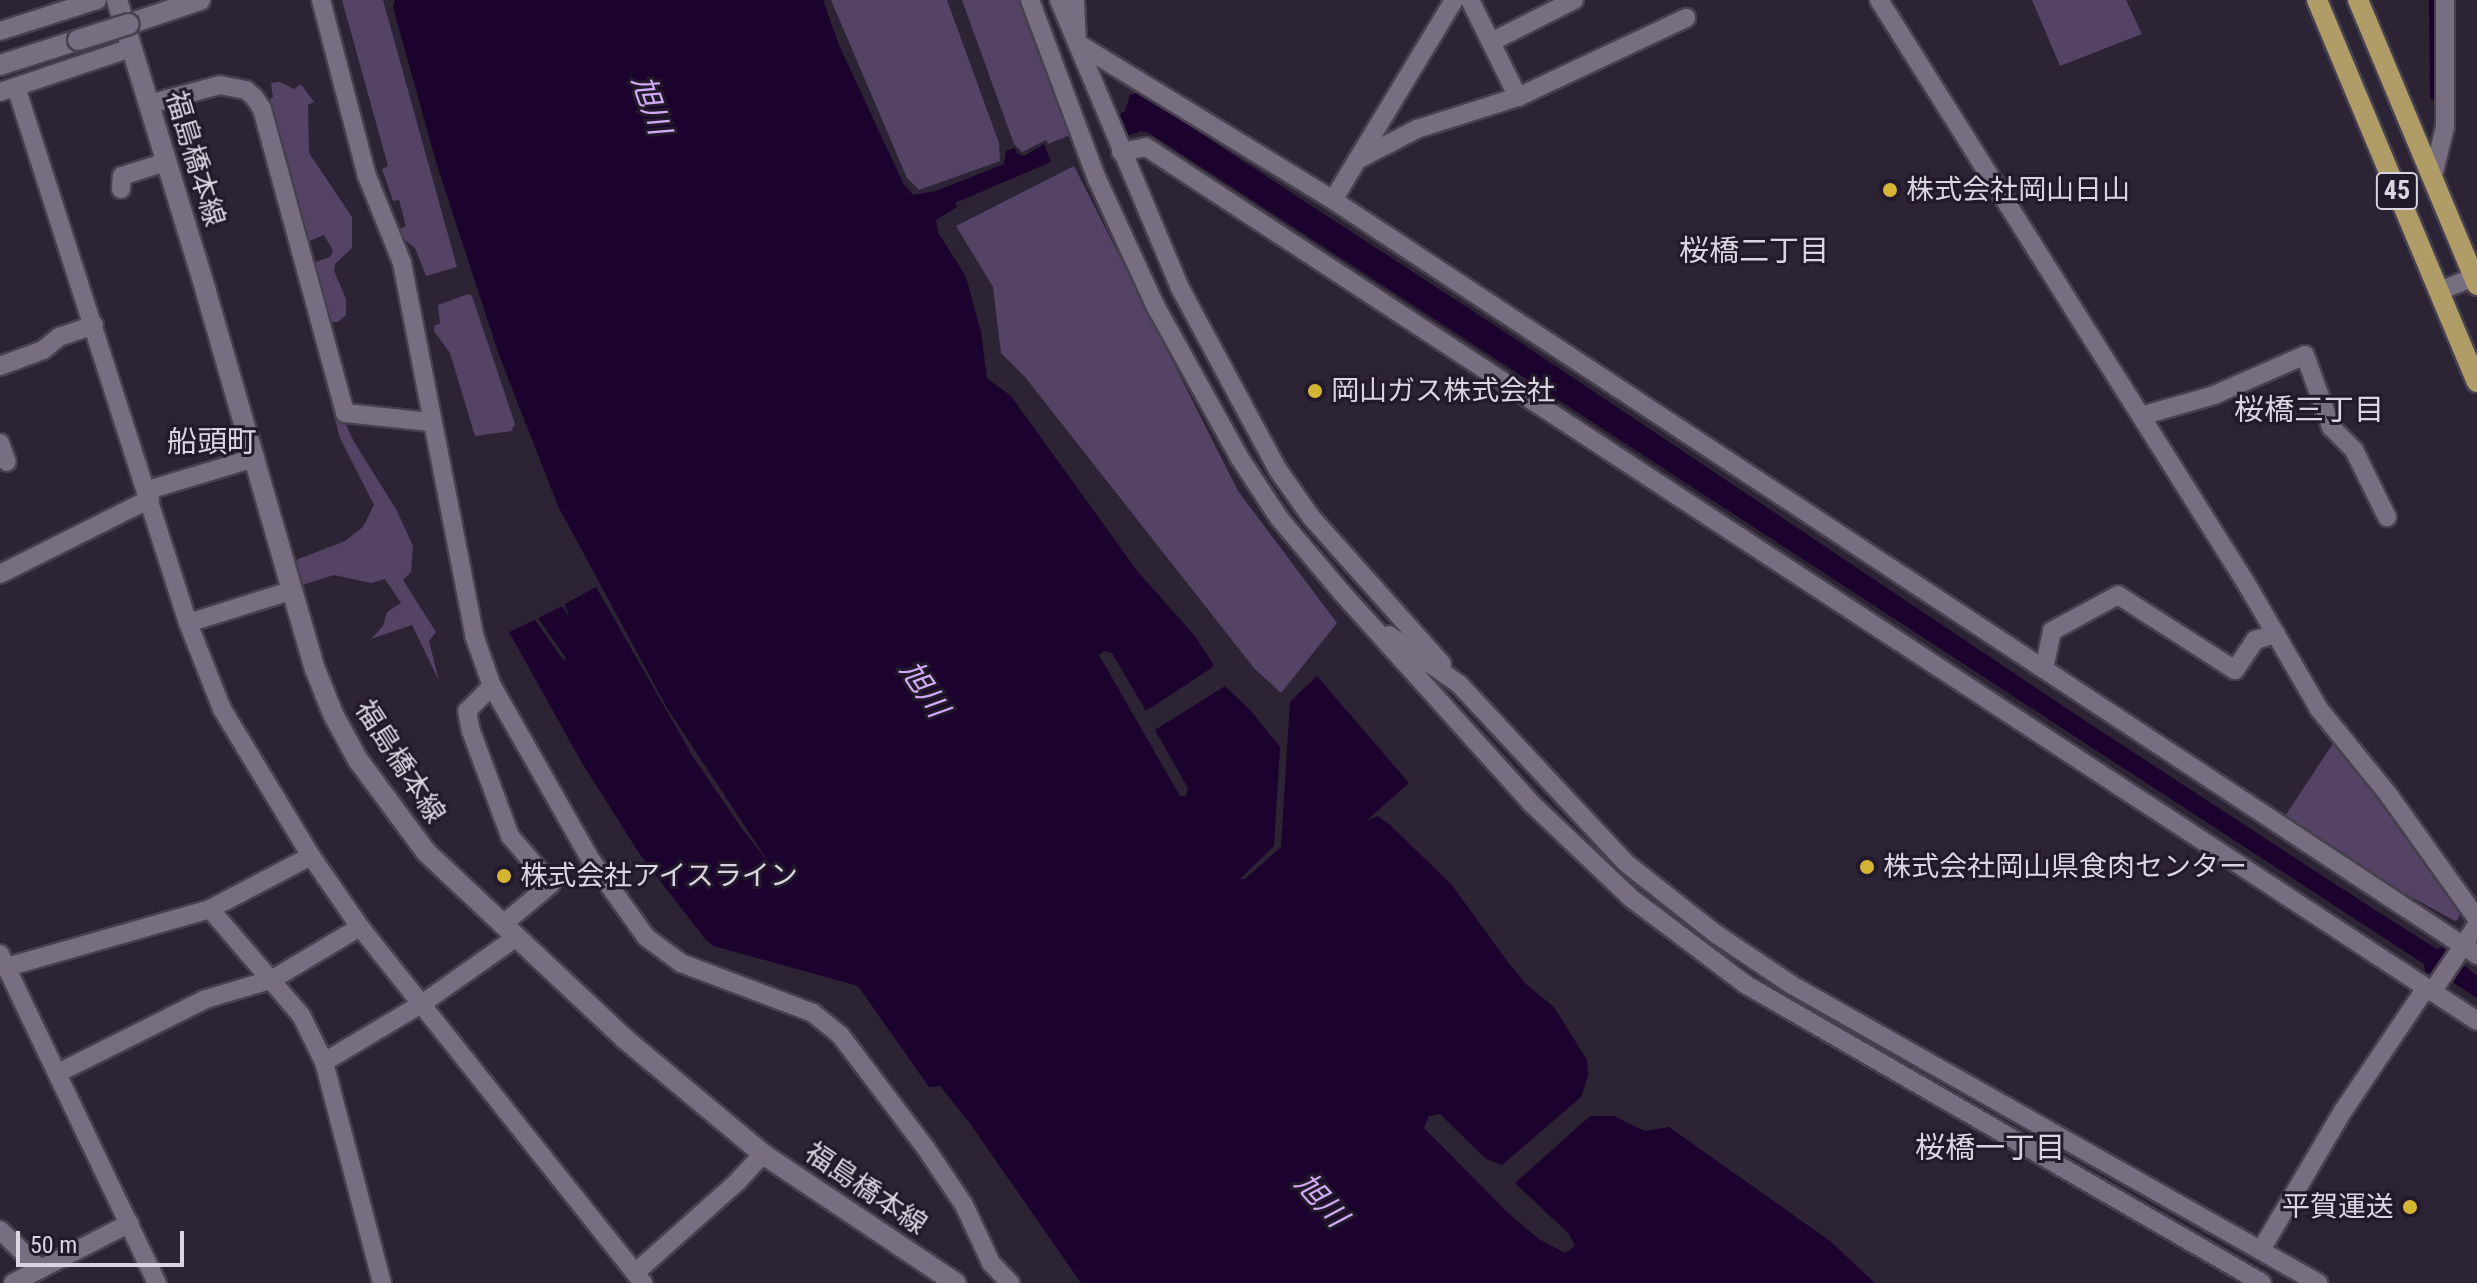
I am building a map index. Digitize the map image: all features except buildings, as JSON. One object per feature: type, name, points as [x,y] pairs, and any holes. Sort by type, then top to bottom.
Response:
[{"type":"main road","name":"福島橋本線","points":[[117,0],[325,694],[358,760],[426,852],[625,1039],[763,1154],[956,1283]]},
{"type":"main road","points":[[0,65],[200,0]]},
{"type":"main road","name":"45","points":[[2317,0],[2477,382]]},
{"type":"main road","name":"45","points":[[2358,0],[2476,280]]},
{"type":"street","points":[[0,31],[97,0]]},
{"type":"street","points":[[321,0],[367,176],[402,263],[474,635],[492,686],[591,860],[646,937],[681,963],[813,1013],[841,1036],[949,1182],[964,1205],[991,1263],[1010,1283]]},
{"type":"street","points":[[1030,0],[1097,179],[1197,385],[1279,518],[1363,618],[1531,803],[1631,898],[1745,984],[2262,1283]]},
{"type":"street","points":[[1059,0],[1180,288],[1278,470],[1331,541],[1626,863],[1716,934],[1792,985],[2318,1283]]},
{"type":"street","points":[[1075,0],[1077,43]]},
{"type":"street","points":[[1333,200],[1454,0]]},
{"type":"street","points":[[1470,0],[1518,97]]},
{"type":"street","points":[[1491,42],[1574,0]]},
{"type":"street","points":[[1879,0],[2141,416],[2319,709],[2388,794],[2477,919]]},
{"type":"street","points":[[2433,176],[2445,127],[2445,0]]},
{"type":"street","points":[[1357,160],[1417,129],[1518,97],[1686,18]]},
{"type":"street","points":[[1077,43],[1333,200],[2044,669],[2466,953]]},
{"type":"street","points":[[131,48],[8,89],[94,325],[188,623],[222,709],[311,856],[360,927],[639,1278],[763,1154]]},
{"type":"street","points":[[149,104],[220,85],[246,90],[254,97],[262,109],[345,413],[431,422]]},
{"type":"street","points":[[1121,152],[1146,147],[2432,987],[2477,1021]]},
{"type":"street","points":[[121,189],[122,176],[166,162]]},
{"type":"street","points":[[2439,291],[2476,280]]},
{"type":"street","points":[[0,366],[43,350],[59,337],[94,325]]},
{"type":"street","points":[[2141,416],[2214,395],[2305,355],[2331,427],[2354,450],[2387,517]]},
{"type":"street","points":[[0,443],[7,462]]},
{"type":"street","points":[[0,574],[149,494],[255,458]]},
{"type":"street","points":[[188,623],[293,590]]},
{"type":"street","points":[[2044,669],[2052,631],[2118,595],[2235,670],[2255,640],[2276,634]]},
{"type":"street","points":[[1363,618],[1459,684]]},
{"type":"street","points":[[324,1062],[423,1003],[508,932],[551,884],[510,836],[471,731],[467,711],[492,686]]},
{"type":"street","points":[[157,1283],[3,961],[210,909],[311,856]]},
{"type":"street","points":[[210,909],[301,1015],[324,1062],[382,1283]]},
{"type":"street","points":[[2261,1250],[2343,1111],[2432,987],[2466,953],[2477,925]]},
{"type":"street","points":[[58,1073],[206,999],[273,979],[360,927]]},
{"type":"street","points":[[13,1283],[130,1223]]},
{"type":"street","points":[[0,1230],[40,1269]]},
{"type":"shaded area","points":[[342,0],[383,0],[457,267],[426,276],[415,248],[404,239],[400,229],[406,226],[399,200],[393,201],[382,169],[388,166]]},
{"type":"shaded area","points":[[831,0],[947,0],[999,143],[1000,161],[919,190],[907,178]]},
{"type":"shaded area","points":[[962,0],[1020,0],[1070,135],[1048,144],[1046,140],[1022,152],[1014,144]]},
{"type":"shaded area","points":[[2032,0],[2126,0],[2142,34],[2060,66]]},
{"type":"shaded area","points":[[280,82],[294,89],[301,84],[314,102],[308,105],[309,153],[352,217],[352,248],[335,264],[334,271],[346,299],[346,315],[338,322],[331,322],[313,263],[330,257],[333,251],[324,235],[307,242],[270,99],[273,97],[271,83]]},
{"type":"shaded area","points":[[1074,166],[1238,491],[1337,623],[1281,693],[1254,668],[1025,377],[1001,353],[993,287],[956,226]]},
{"type":"shaded area","points":[[468,294],[472,296],[515,424],[511,431],[475,436],[450,353],[434,331],[435,325],[440,324],[438,305]]},
{"type":"shaded area","points":[[322,372],[354,442],[396,509],[413,546],[411,572],[403,580],[436,632],[429,641],[439,681],[412,625],[371,639],[383,626],[387,612],[401,603],[385,579],[371,583],[334,575],[302,585],[296,560],[345,541],[363,527],[374,505],[340,438]]},
{"type":"shaded area","points":[[2336,739],[2437,873],[2460,912],[2455,921],[2391,886],[2285,816]]},
{"type":"water","name":"旭川","points":[[395,0],[823,0],[839,45],[903,183],[913,195],[936,191],[1004,164],[1006,151],[1015,148],[1017,153],[1024,156],[1044,144],[1051,162],[955,203],[957,207],[936,220],[938,232],[966,277],[981,332],[987,378],[1011,396],[1138,572],[1195,636],[1213,664],[1213,667],[1146,711],[1112,653],[1104,651],[1099,655],[1180,796],[1186,796],[1188,788],[1155,730],[1225,686],[1251,711],[1280,747],[1274,846],[1240,879],[1245,879],[1281,847],[1290,702],[1317,676],[1409,783],[1366,821],[1378,816],[1389,824],[1451,884],[1526,984],[1554,1007],[1587,1060],[1588,1076],[1581,1097],[1502,1165],[1486,1159],[1440,1114],[1429,1116],[1424,1128],[1508,1213],[1539,1239],[1565,1253],[1575,1246],[1569,1234],[1515,1183],[1590,1116],[1614,1116],[1645,1131],[1669,1127],[1830,1241],[1875,1283],[1081,1283],[969,1122],[940,1086],[929,1087],[858,986],[714,946],[706,940],[641,856],[582,763],[509,632],[535,620],[564,661],[566,658],[538,618],[562,606],[569,617],[565,604],[596,587],[693,757],[772,867],[667,708],[558,506],[499,355],[436,162],[393,7]]},
{"type":"water","points":[[1146,90],[1147,97],[1514,338],[2090,724],[2372,908],[2437,949],[2442,947],[2477,976],[2477,998],[2451,981],[2425,972],[2424,964],[1149,133],[1141,131],[1122,138],[1114,117],[1125,111],[1130,95]]},
{"type":"waterway","points":[[2432,0],[2433,96]]},
{"type":"place","name":"株式会社岡山日山","points":[[1890,190]]},
{"type":"place","name":"岡山ガス株式会社","points":[[1315,391]]},
{"type":"place","name":"株式会社岡山県食肉センター","points":[[1867,867]]},
{"type":"place","name":"株式会社アイスライン","points":[[504,876]]},
{"type":"place","name":"平賀運送","points":[[2410,1207]]},
{"type":"district","name":"桜橋二丁目","points":[[1754,251]]},
{"type":"district","name":"桜橋三丁目","points":[[2309,410]]},
{"type":"district","name":"船頭町","points":[[212,442]]},
{"type":"district","name":"桜橋一丁目","points":[[1990,1148]]}]
